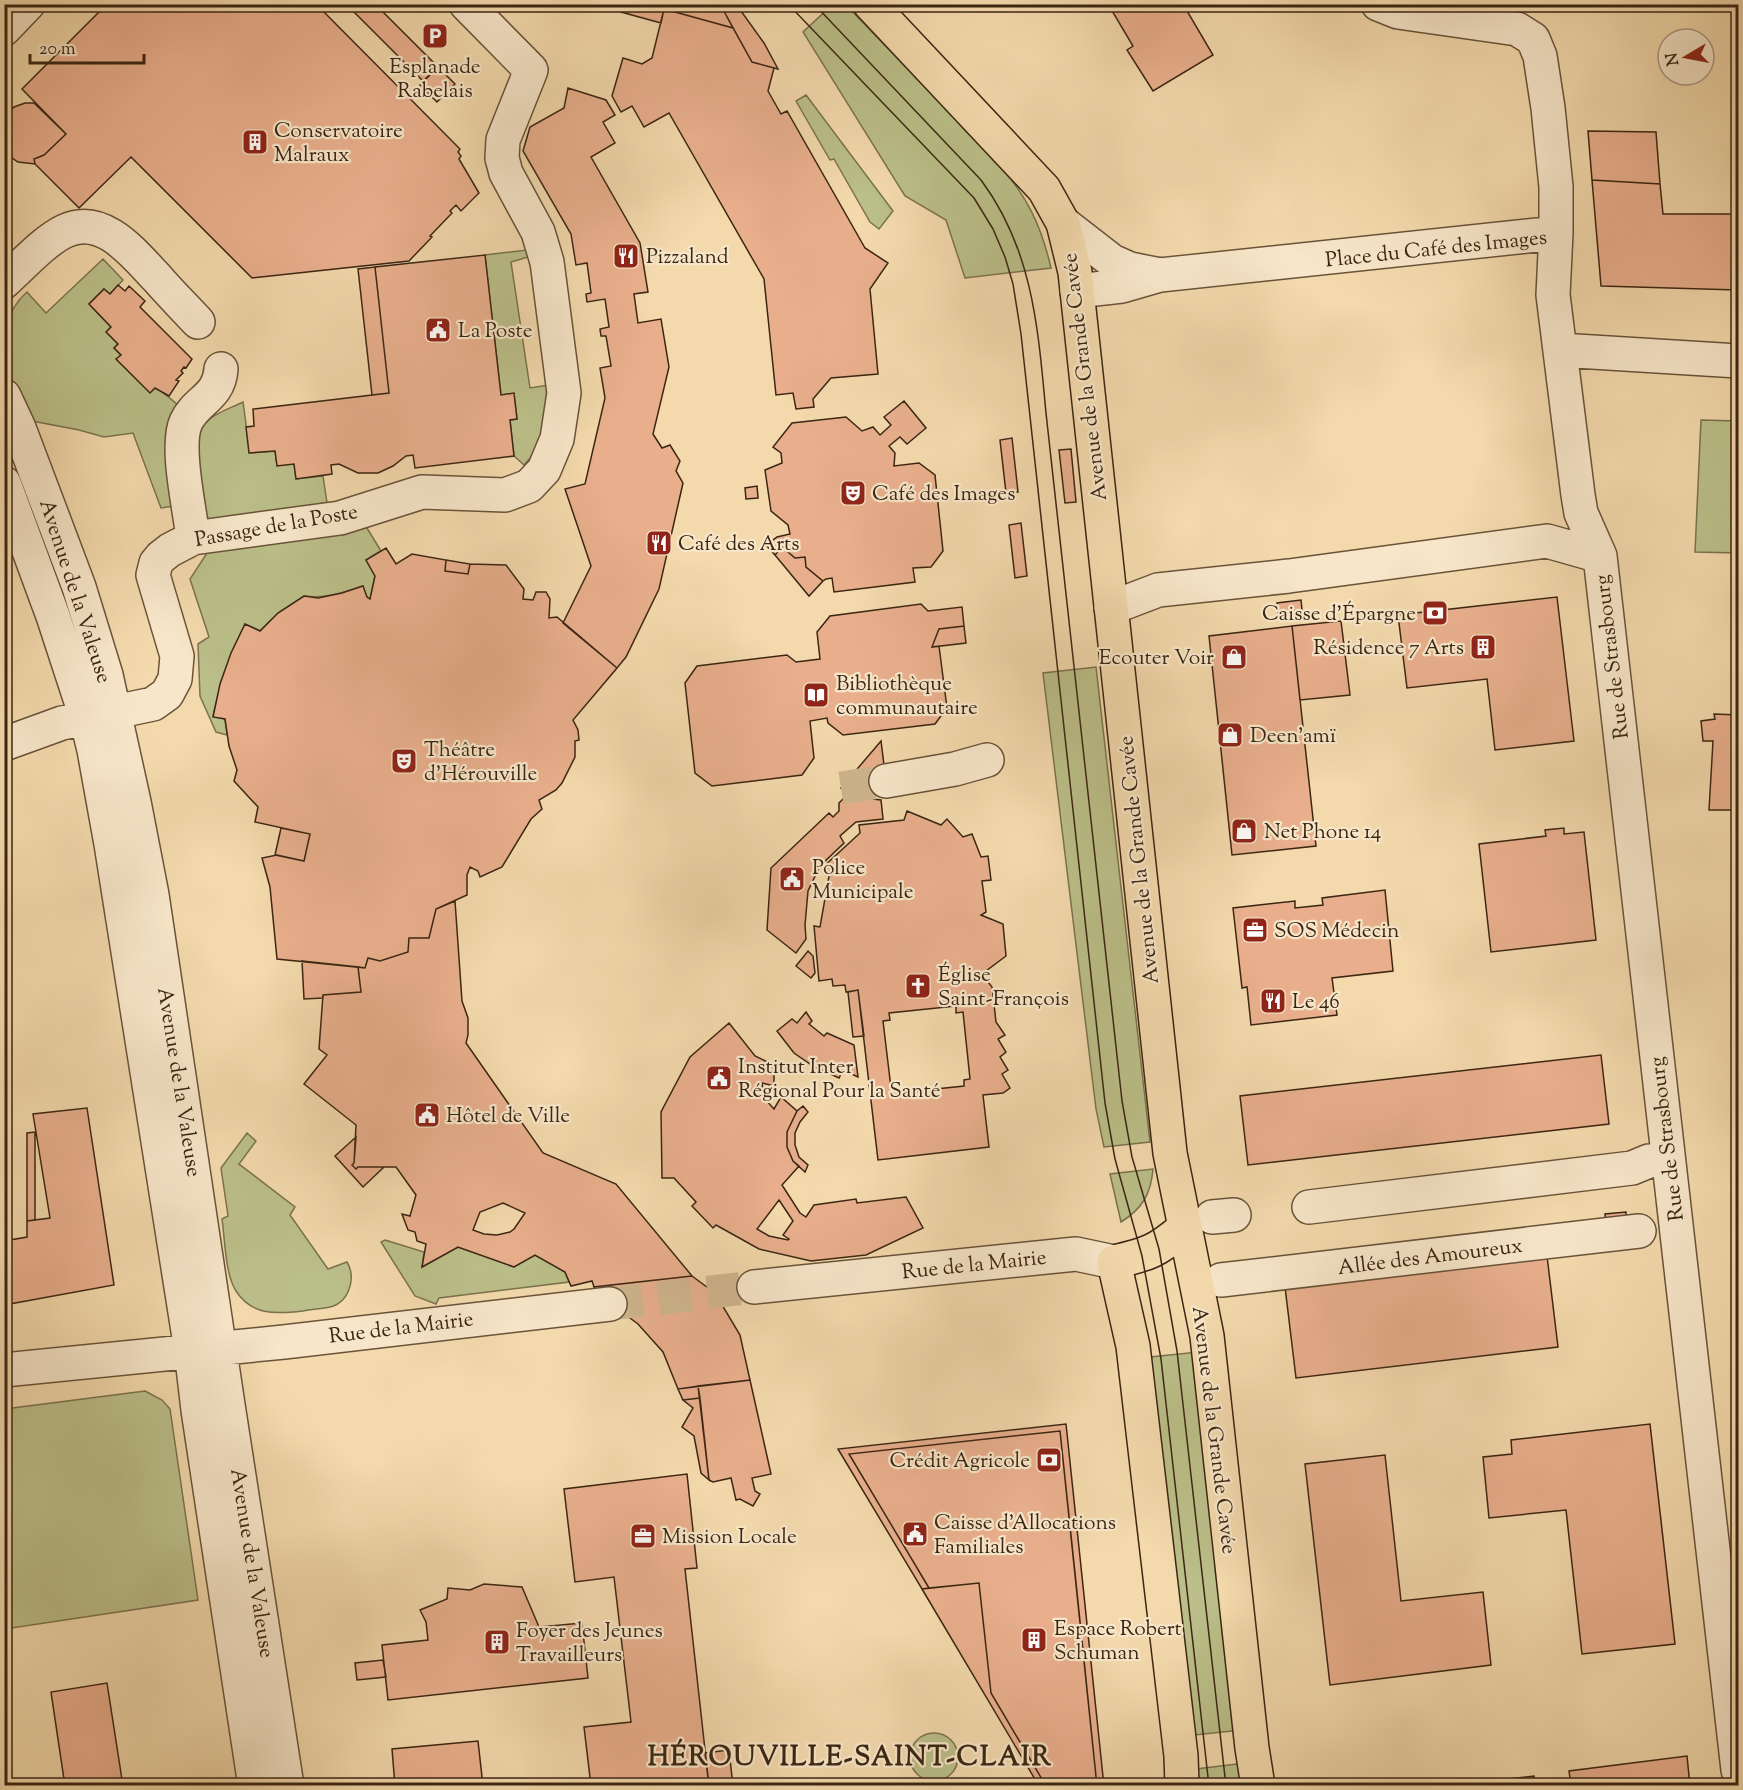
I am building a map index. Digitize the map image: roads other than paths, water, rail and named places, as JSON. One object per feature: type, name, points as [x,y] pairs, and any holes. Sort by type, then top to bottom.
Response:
[{"type":"main road","name":"Avenue de la Grande Cavée","points":[[870,4],[1044,189],[1063,223],[1075,272],[1170,1153],[1210,1220],[1207,1336],[1258,1785]]},
{"type":"main road","name":"Rue de la Mairie","points":[[1114,1262],[1142,1256],[1159,1249],[1210,1220]]},
{"type":"main road","points":[[1114,1262],[1133,1346],[1182,1785]]},
{"type":"street","points":[[4,29],[28,4]]},
{"type":"street","name":"Passage de la Poste","points":[[4,744],[62,723],[158,702],[172,687],[176,679],[177,656],[153,575],[161,557],[193,538],[340,518],[422,492],[505,495],[529,486],[544,470],[557,439],[564,393],[549,274],[538,232],[506,173],[502,158],[503,140],[531,70],[466,4]]},
{"type":"street","points":[[1378,4],[1398,12],[1517,29],[1533,39],[1540,56],[1548,108],[1557,200],[1556,233]]},
{"type":"street","points":[[1063,223],[1112,261],[1130,269],[1160,275]]},
{"type":"street","points":[[4,282],[62,232],[79,228],[98,229],[125,244],[198,322]]},
{"type":"street","name":"Place du Café des Images","points":[[1160,275],[1556,233],[1552,295],[1581,513]]},
{"type":"street","points":[[1077,291],[1122,286],[1160,275]]},
{"type":"street","points":[[1560,350],[1738,361]]},
{"type":"street","points":[[193,538],[182,450],[183,435],[190,415],[216,387],[221,369]]},
{"type":"street","name":"Avenue de la Valeuse","points":[[4,396],[19,428],[79,587],[106,675],[100,715],[111,844],[287,1785]]},
{"type":"street","name":"Avenue de la Valeuse","points":[[4,483],[46,596],[100,715]]},
{"type":"street","points":[[1547,541],[1560,521],[1581,513]]},
{"type":"street","name":"Rue de Strasbourg","points":[[1581,513],[1600,556],[1738,1770]]},
{"type":"street","points":[[1111,608],[1158,590],[1289,576],[1547,541],[1600,556]]},
{"type":"street","points":[[886,781],[955,769],[987,760]]},
{"type":"street","points":[[1309,1207],[1621,1170],[1649,1161]]},
{"type":"street","name":"Allée des Amoureux","points":[[1221,1280],[1639,1231]]},
{"type":"street","name":"Rue de la Mairie","points":[[754,1287],[1076,1254],[1114,1262]]},
{"type":"street","name":"Rue de la Mairie","points":[[4,1370],[610,1304]]},
{"type":"street","name":"Avenue de la Valeuse","points":[[206,1349],[255,1785]]},
{"type":"tunnel","points":[[841,788],[886,781]]},
{"type":"tunnel","points":[[610,1304],[754,1287]]},
{"type":"tram line","points":[[788,4],[974,198],[993,229],[1013,284],[1021,334],[1105,1103],[1115,1159],[1142,1256],[1161,1359],[1209,1786]]},
{"type":"tram line","points":[[814,4],[981,180],[1012,234],[1030,291],[1040,351],[1122,1101],[1132,1157],[1159,1249],[1177,1351],[1226,1786]]},
{"type":"place","name":"Esplanade Rabelais","points":[[435,36]]},
{"type":"place","name":"Conservatoire Malraux","points":[[255,142]]},
{"type":"place","name":"Pizzaland","points":[[626,256]]},
{"type":"place","name":"La Poste","points":[[438,330]]},
{"type":"place","name":"Café des Images","points":[[853,493]]},
{"type":"place","name":"Café des Arts","points":[[659,543]]},
{"type":"place","name":"Caisse d'Épargne","points":[[1435,613]]},
{"type":"place","name":"Résidence 7 Arts","points":[[1483,647]]},
{"type":"place","name":"Ecouter Voir","points":[[1234,657]]},
{"type":"place","name":"Bibliothèque communautaire","points":[[816,695]]},
{"type":"place","name":"Deen'amï","points":[[1230,735]]},
{"type":"place","name":"Théâtre d'Hérouville","points":[[404,761]]},
{"type":"place","name":"Net Phone 14","points":[[1244,831]]},
{"type":"place","name":"Police Municipale","points":[[792,879]]},
{"type":"place","name":"SOS Médecin","points":[[1255,930]]},
{"type":"place","name":"Église Saint-François","points":[[918,986]]},
{"type":"place","name":"Le 46","points":[[1273,1001]]},
{"type":"place","name":"Institut Inter Régional Pour la Santé","points":[[719,1078]]},
{"type":"place","name":"Hôtel de Ville","points":[[427,1115]]},
{"type":"place","name":"Crédit Agricole","points":[[1049,1460]]},
{"type":"place","name":"Caisse d'Allocations Familiales","points":[[915,1534]]},
{"type":"place","name":"Mission Locale","points":[[643,1536]]},
{"type":"place","name":"Espace Robert Schuman","points":[[1034,1640]]},
{"type":"place","name":"Foyer des Jeunes Travailleurs","points":[[497,1642]]},
{"type":"district","name":"HÉROUVILLE-SAINT-CLAIR","points":[[850,1756]]}]
